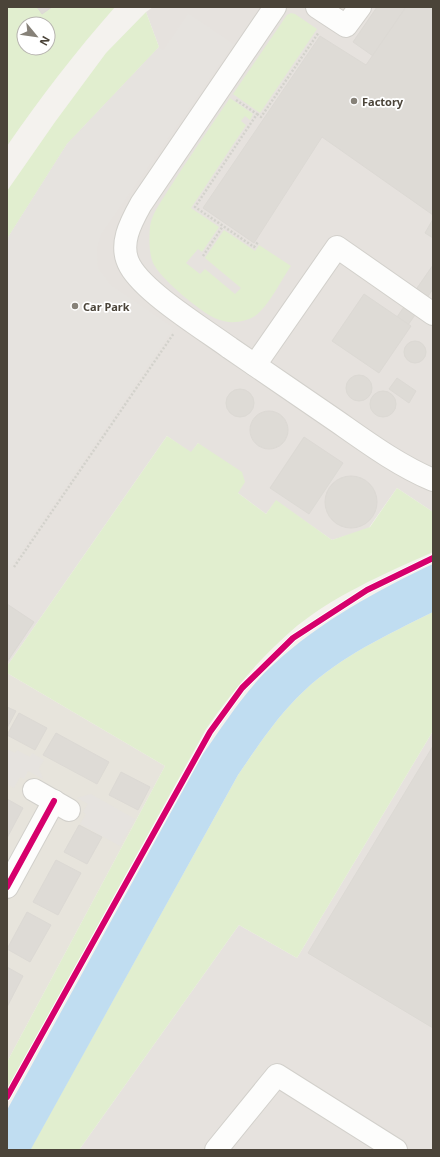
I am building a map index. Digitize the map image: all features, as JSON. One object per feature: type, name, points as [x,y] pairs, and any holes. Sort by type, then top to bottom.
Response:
[{"type":"street","points":[[275,7],[141,204],[131,222],[126,239],[125,252],[129,265],[138,278],[175,308],[255,365],[395,461],[433,480]]},
{"type":"street","points":[[317,7],[346,26],[360,7]]},
{"type":"street","points":[[255,365],[337,247],[433,314]]},
{"type":"street","points":[[7,887],[62,806],[34,790]]},
{"type":"street","points":[[216,1150],[277,1075],[396,1150]]},
{"type":"path","points":[[235,99],[261,117],[322,29]]},
{"type":"path","points":[[257,114],[195,207],[254,247],[258,242]]},
{"type":"path","points":[[203,256],[223,226]]},
{"type":"path","points":[[14,567],[177,328]]},
{"type":"shaded area","points":[[153,7],[433,7],[433,512],[397,488],[368,529],[332,540],[276,501],[266,514],[238,493],[198,443],[191,453],[167,436],[7,666],[7,239],[67,144],[159,47],[146,12]]},
{"type":"shaded area","name":"Car Park","points":[[188,13],[234,44],[101,235],[97,250],[98,267],[111,285],[174,328],[11,567],[7,563],[7,239],[67,144],[159,47],[163,50]]},
{"type":"shaded area","points":[[7,673],[165,766],[7,1062]]},
{"type":"shaded area","points":[[433,731],[433,1150],[79,1150],[239,925],[297,958]]},
{"type":"shaded area","points":[[7,749],[15,753],[17,750],[30,757],[32,753],[44,760],[39,768],[43,779],[28,771],[24,779],[20,777],[14,788],[7,784]]},
{"type":"shaded area","points":[[91,794],[135,819],[120,846],[80,824],[86,814],[83,812],[88,804],[77,798]]},
{"type":"green space","points":[[10,7],[37,7],[42,14],[52,7],[115,7],[59,75],[7,146],[7,9]]},
{"type":"green space","points":[[146,12],[159,47],[67,144],[7,239],[7,191],[55,122],[106,53]]},
{"type":"green space","points":[[291,13],[295,14],[317,29],[260,113],[233,94],[287,15]]},
{"type":"green space","points":[[230,98],[253,114],[250,120],[245,116],[241,121],[246,125],[191,208],[219,227],[202,252],[198,249],[186,263],[200,274],[205,269],[235,294],[241,288],[205,258],[224,230],[255,251],[259,245],[291,266],[260,312],[246,320],[231,322],[221,321],[201,310],[172,286],[153,263],[149,241],[152,218],[157,209],[182,168]]},
{"type":"green space","points":[[167,436],[191,452],[198,443],[242,472],[245,482],[238,493],[266,514],[276,500],[332,540],[370,527],[397,488],[433,512],[433,552],[358,587],[306,619],[266,654],[235,690],[206,729],[7,1090],[7,1062],[165,766],[7,673],[7,666]]},
{"type":"green space","points":[[433,612],[433,731],[297,958],[239,925],[79,1150],[30,1150],[238,775],[269,731],[304,691],[333,667],[365,647]]},
{"type":"water","points":[[433,564],[433,612],[365,647],[318,678],[277,720],[261,742],[238,775],[31,1149],[7,1150],[7,1110],[203,754],[236,707],[254,684],[274,664],[311,634],[370,596]]},
{"type":"building","points":[[37,7],[52,7],[42,14]]},
{"type":"building","points":[[377,7],[406,7],[373,56],[353,42]]},
{"type":"building","name":"Factory","points":[[406,7],[433,7],[433,215],[322,137],[254,243],[203,208],[320,36],[366,65]]},
{"type":"building","points":[[433,219],[433,238],[425,233]]},
{"type":"building","points":[[433,265],[433,289],[408,325],[397,317]]},
{"type":"building","points":[[364,294],[411,326],[379,373],[332,341]]},
{"type":"building","points":[[415,341],[423,344],[426,352],[423,360],[415,363],[407,360],[404,352],[407,344]]},
{"type":"building","points":[[359,375],[368,379],[372,388],[368,397],[359,401],[350,397],[346,388],[350,379]]},
{"type":"building","points":[[397,378],[416,391],[409,403],[389,389]]},
{"type":"building","points":[[240,389],[246,390],[250,393],[253,397],[253,409],[250,413],[246,416],[240,417],[234,416],[230,413],[227,409],[226,403],[227,397],[230,393],[234,390]]},
{"type":"building","points":[[383,391],[392,395],[396,404],[392,413],[383,417],[374,413],[370,404],[374,395]]},
{"type":"building","points":[[265,411],[273,411],[283,416],[287,423],[287,437],[283,444],[273,449],[265,449],[255,444],[253,441],[250,434],[250,426],[255,416],[258,414]]},
{"type":"building","points":[[304,437],[343,463],[309,514],[270,488]]},
{"type":"building","points":[[351,476],[361,478],[369,484],[375,492],[377,502],[375,512],[369,520],[361,526],[351,528],[341,526],[333,520],[327,512],[325,502],[327,492],[333,484],[341,478]]},
{"type":"building","points":[[7,604],[34,622],[7,662]]},
{"type":"building","points":[[7,707],[16,711],[7,728]]},
{"type":"building","points":[[19,713],[47,728],[35,750],[7,735]]},
{"type":"building","points":[[56,733],[109,762],[97,784],[43,755]]},
{"type":"building","points":[[433,746],[433,1028],[308,953]]},
{"type":"building","points":[[121,772],[150,787],[138,810],[109,795]]},
{"type":"building","points":[[7,799],[23,808],[7,838]]},
{"type":"building","points":[[79,825],[102,837],[87,864],[64,852]]},
{"type":"building","points":[[56,860],[81,873],[58,915],[33,902]]},
{"type":"building","points":[[27,912],[51,925],[30,962],[7,949]]},
{"type":"building","points":[[7,967],[23,976],[7,1007]]},
{"type":"cycle path","points":[[7,1097],[210,732],[242,688],[293,638],[367,590],[433,558]]},
{"type":"cycle path","points":[[7,887],[54,801]]},
{"type":"place","name":"Factory","points":[[354,101]]},
{"type":"place","name":"Car Park","points":[[75,306]]}]
